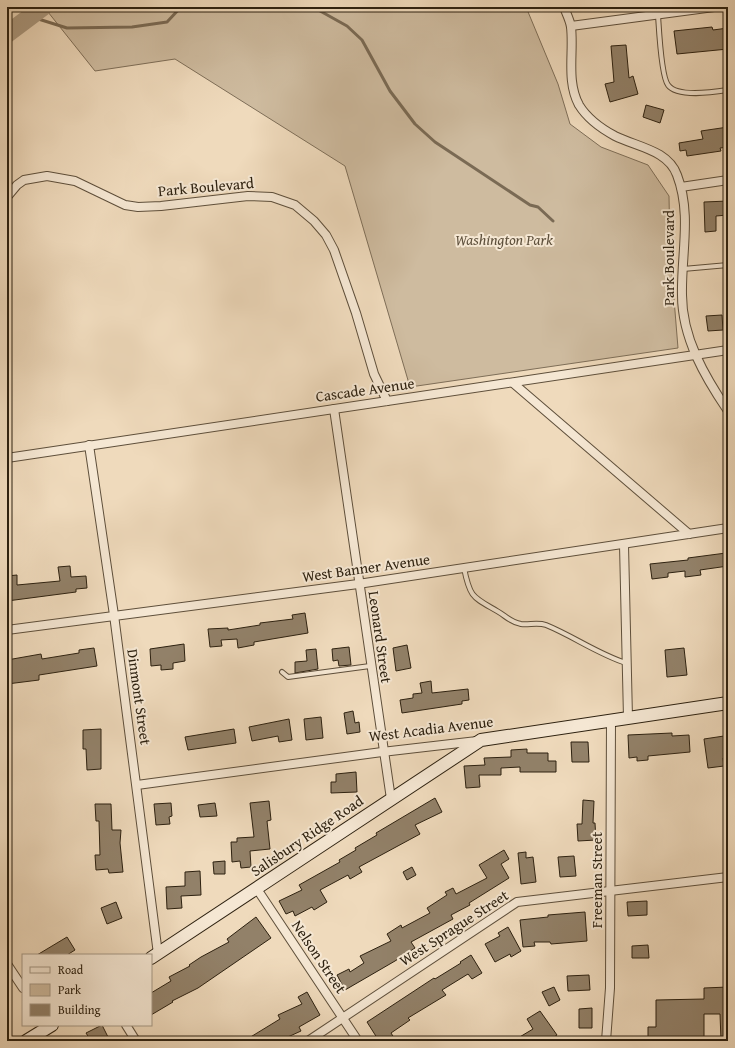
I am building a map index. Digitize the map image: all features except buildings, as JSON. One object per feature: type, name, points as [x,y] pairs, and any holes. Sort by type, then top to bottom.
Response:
[{"type":"street","name":"Park Boulevard","points":[[564,7],[571,26],[571,69],[574,90],[579,104],[591,119],[611,133],[667,159],[676,173],[681,188],[686,231],[682,269],[682,296],[685,321],[695,355],[714,390],[728,411]]},
{"type":"street","points":[[571,26],[714,7]]},
{"type":"street","name":"Park Boulevard","points":[[7,197],[17,185],[24,180],[47,176],[75,181],[125,205],[138,207],[162,206],[248,196],[272,197],[294,205],[298,210],[314,221],[326,235],[334,250],[356,313],[374,374],[387,401]]},
{"type":"street","points":[[681,188],[728,180]]},
{"type":"street","name":"Cascade Avenue","points":[[7,458],[728,350]]},
{"type":"street","points":[[513,383],[689,534]]},
{"type":"street","name":"Leonard Street","points":[[334,409],[382,752],[391,799]]},
{"type":"street","name":"Dinmont Street","points":[[89,445],[137,785],[155,956]]},
{"type":"street","name":"West Banner Avenue","points":[[7,630],[358,584],[624,545],[728,528]]},
{"type":"street","points":[[624,545],[628,718]]},
{"type":"street","name":"West Acadia Avenue","points":[[137,785],[481,740],[728,703]]},
{"type":"street","name":"Freeman Street","points":[[606,1041],[610,988],[612,890],[611,720]]},
{"type":"street","name":"Salisbury Ridge Road","points":[[155,956],[481,740]]},
{"type":"street","name":"West Sprague Street","points":[[308,1041],[517,902],[728,877]]},
{"type":"street","name":"Nelson Street","points":[[257,889],[358,1041]]},
{"type":"street","points":[[7,964],[22,986]]},
{"type":"street","points":[[26,1041],[50,1026]]},
{"type":"street","points":[[127,1026],[136,1041]]},
{"type":"lane","points":[[658,15],[664,70],[668,85],[675,90],[687,92],[705,93],[728,90]]},
{"type":"lane","points":[[682,269],[728,265]]},
{"type":"lane","points":[[464,568],[468,587],[475,598],[497,611],[510,621],[520,624],[545,625],[612,659],[626,663]]},
{"type":"lane","points":[[282,672],[288,677],[370,666]]},
{"type":"green space","name":"Washington Park","points":[[44,7],[526,7],[558,84],[570,124],[601,147],[648,165],[669,196],[670,250],[678,348],[410,387],[345,166],[175,59],[95,71]]},
{"type":"waterway","points":[[7,34],[43,7]]},
{"type":"waterway","points":[[32,17],[67,28],[132,27],[167,22],[181,7]]},
{"type":"waterway","points":[[207,7],[213,7]]},
{"type":"waterway","points":[[313,7],[347,26],[362,40],[390,91],[415,124],[435,142],[530,205],[538,207],[553,221]]}]
